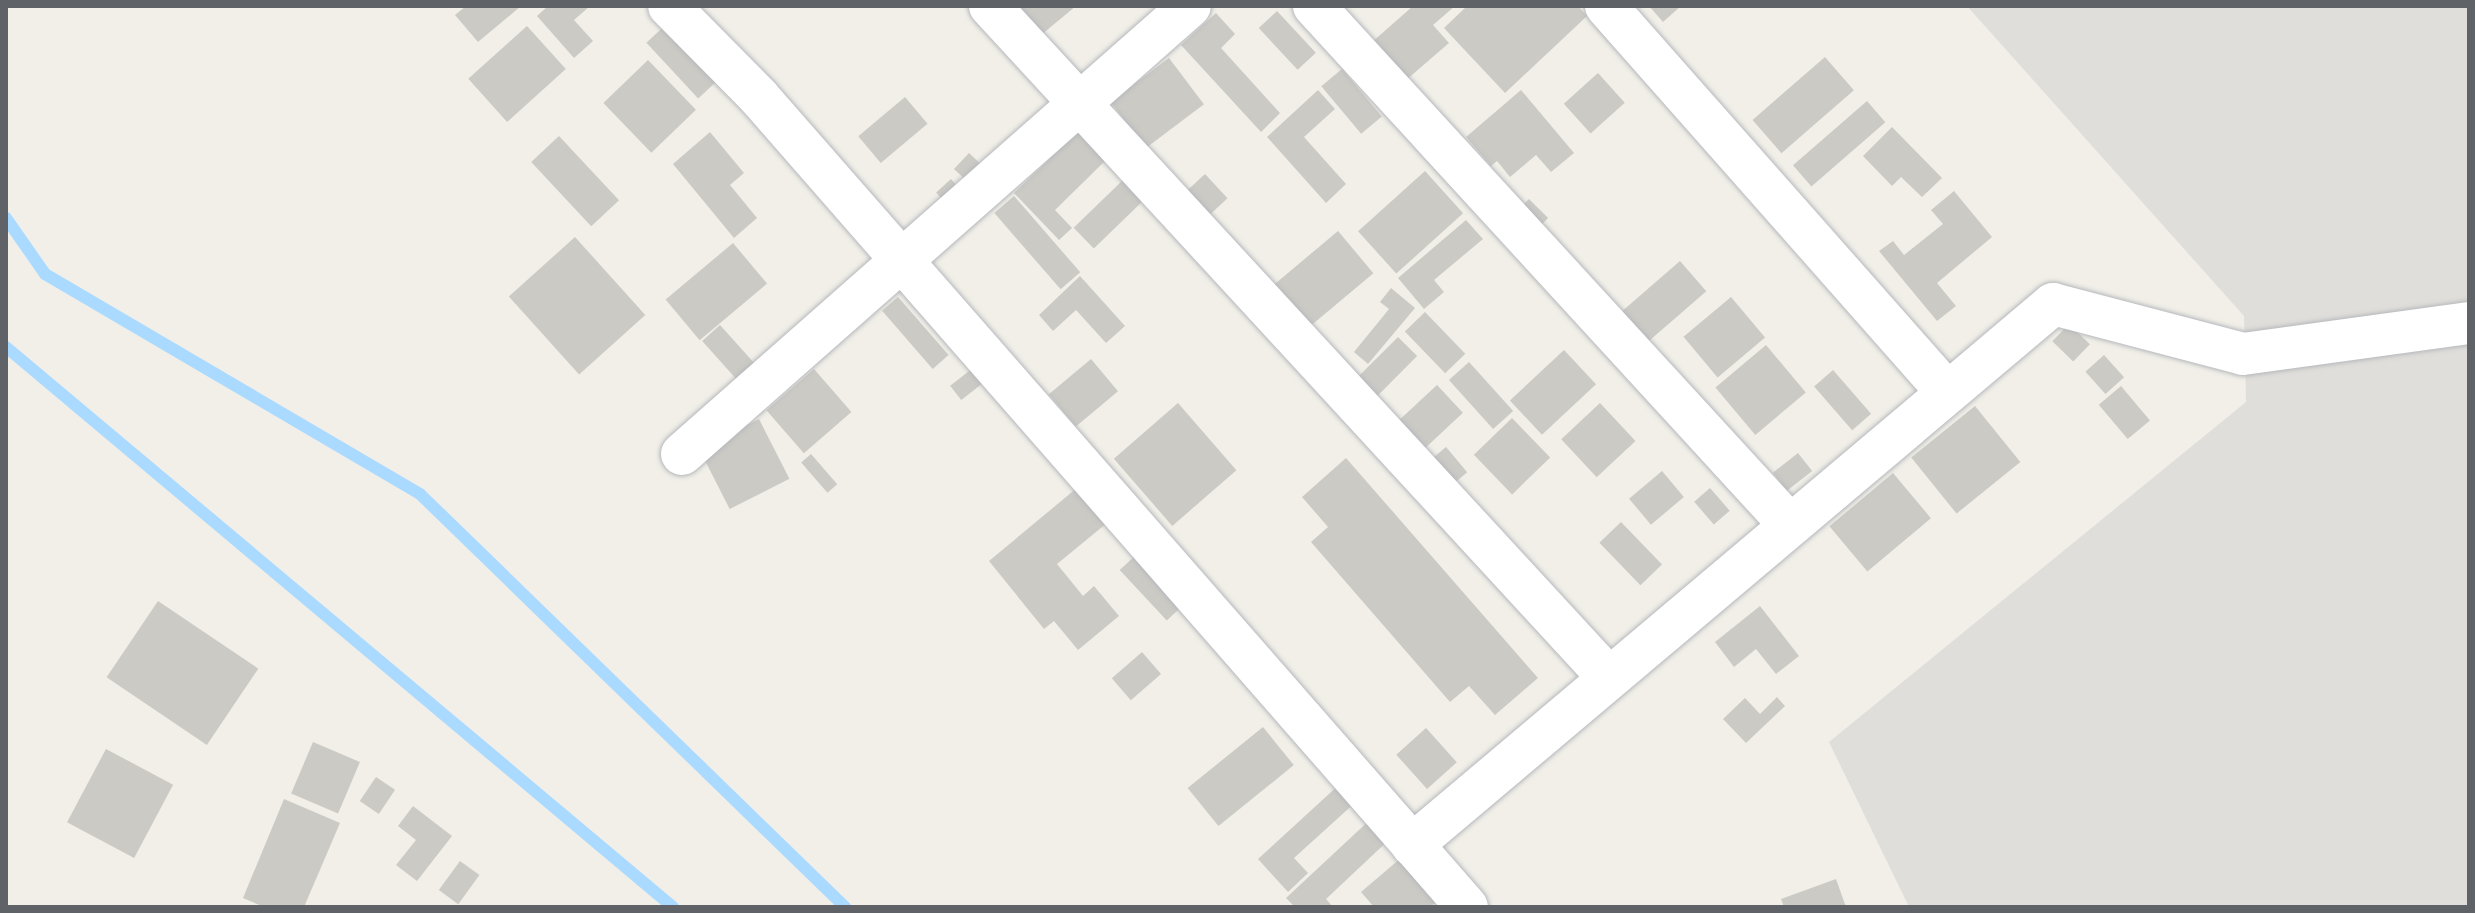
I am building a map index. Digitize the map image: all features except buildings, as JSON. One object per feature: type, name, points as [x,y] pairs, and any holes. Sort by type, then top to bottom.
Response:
[{"type":"street","points":[[669,6],[758,96],[899,263],[1467,907]]},
{"type":"street","points":[[990,6],[1608,677]]},
{"type":"street","points":[[682,454],[1190,6]]},
{"type":"street","points":[[1314,6],[1788,523]]},
{"type":"street","points":[[1606,6],[1947,392]]},
{"type":"street","points":[[1412,845],[1788,523],[2053,304],[2243,354],[2469,323]]},
{"type":"shaded area","points":[[1967,6],[2469,6],[2469,907],[1909,907],[1829,742],[2246,402],[2244,316]]},
{"type":"waterway","points":[[6,218],[45,274],[420,494],[845,907]]},
{"type":"waterway","points":[[6,347],[673,907]]}]
